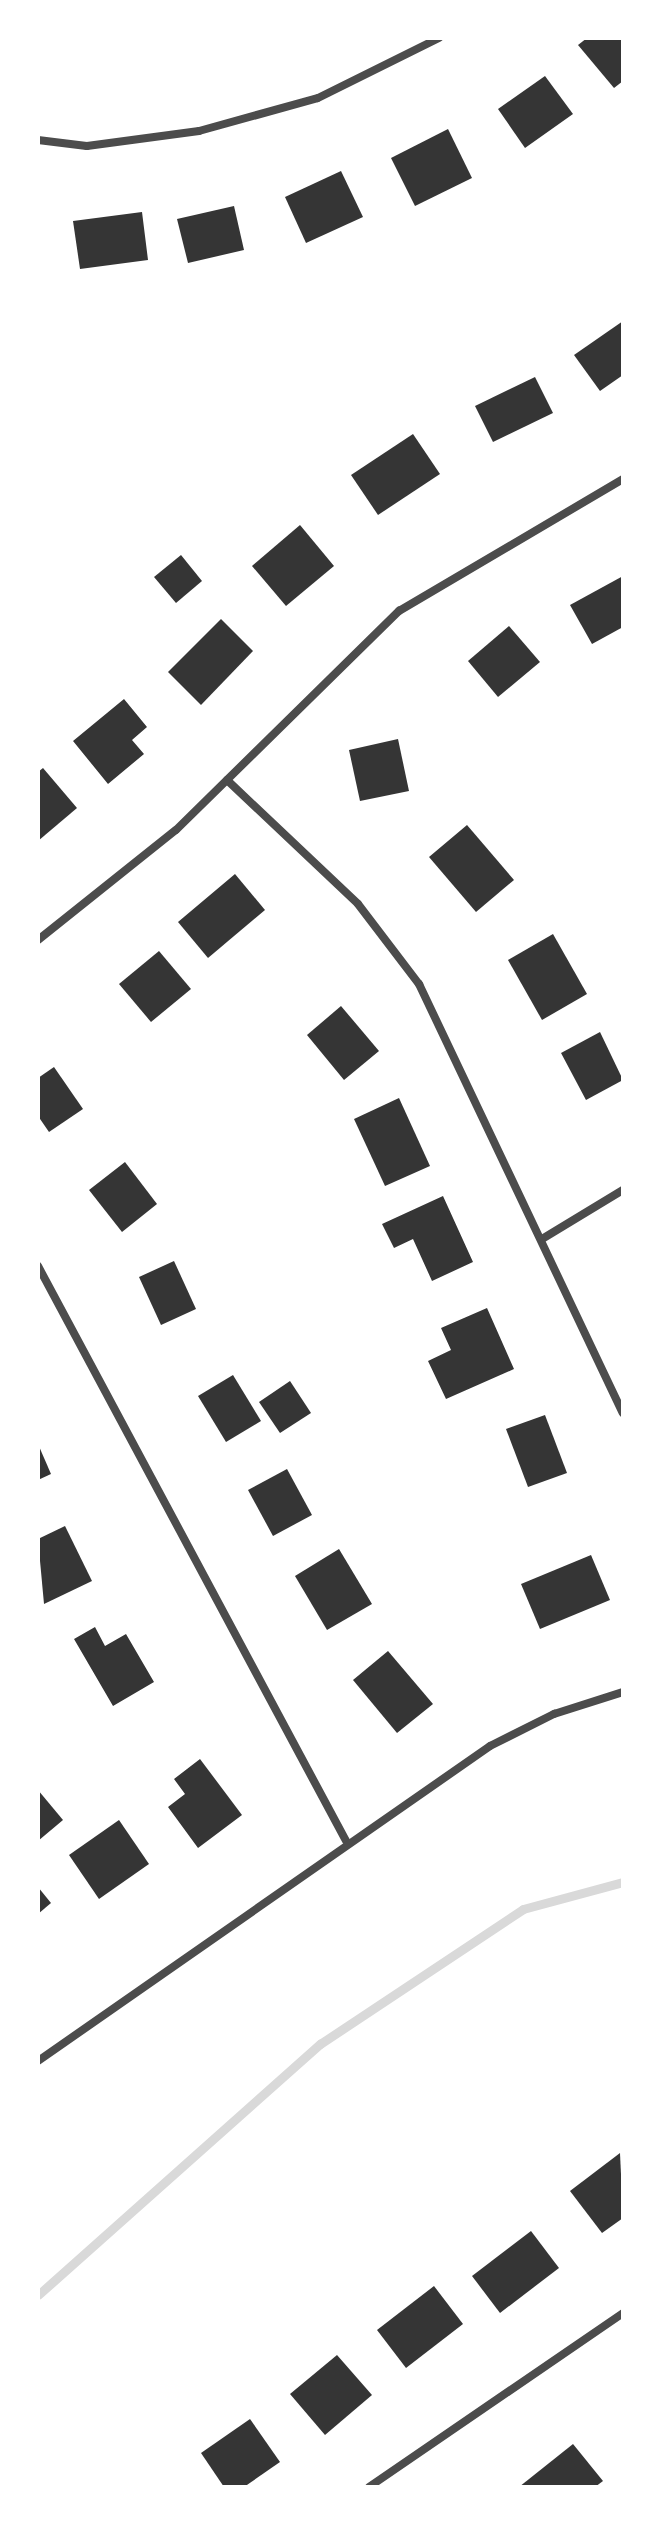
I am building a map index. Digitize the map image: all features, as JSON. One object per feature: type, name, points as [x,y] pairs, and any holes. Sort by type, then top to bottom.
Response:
[{"type":"street","points":[[38,140],[87,146],[199,131],[318,98],[439,38]]},
{"type":"street","points":[[38,940],[122,879],[399,611],[623,479]]},
{"type":"street","points":[[227,780],[358,904],[419,984],[623,1413]]},
{"type":"street","points":[[542,1239],[623,1190]]},
{"type":"street","points":[[38,1266],[346,1841]]},
{"type":"street","points":[[38,2061],[346,1841],[490,1746],[554,1714],[623,1692]]},
{"type":"street","points":[[369,2487],[623,2313]]},
{"type":"building","points":[[587,38],[623,38],[623,81],[614,88],[578,45]]},
{"type":"building","points":[[545,76],[573,114],[525,148],[498,109]]},
{"type":"building","points":[[448,129],[472,178],[415,206],[391,158]]},
{"type":"building","points":[[341,171],[363,217],[306,243],[285,197]]},
{"type":"building","points":[[234,206],[244,250],[188,263],[177,219]]},
{"type":"building","points":[[142,212],[148,260],[80,269],[73,221]]},
{"type":"building","points":[[623,321],[623,375],[600,391],[574,355]]},
{"type":"building","points":[[535,377],[553,413],[493,442],[475,406]]},
{"type":"building","points":[[413,434],[440,474],[378,515],[351,475]]},
{"type":"building","points":[[300,525],[334,566],[286,606],[252,566]]},
{"type":"building","points":[[181,555],[202,581],[176,603],[154,577]]},
{"type":"building","points":[[623,576],[623,627],[592,644],[570,605]]},
{"type":"building","points":[[221,619],[253,651],[201,705],[168,672]]},
{"type":"building","points":[[509,626],[540,662],[498,697],[468,661]]},
{"type":"building","points":[[124,699],[147,727],[132,740],[144,754],[108,784],[73,741]]},
{"type":"building","points":[[398,739],[409,791],[360,801],[349,750]]},
{"type":"building","points":[[43,768],[77,808],[38,841],[38,772]]},
{"type":"building","points":[[467,825],[514,880],[476,912],[429,857]]},
{"type":"building","points":[[235,874],[265,910],[208,958],[178,922]]},
{"type":"building","points":[[553,934],[587,994],[542,1020],[508,960]]},
{"type":"building","points":[[159,951],[191,989],[151,1022],[119,984]]},
{"type":"building","points":[[341,1006],[379,1051],[344,1080],[307,1035]]},
{"type":"building","points":[[600,1032],[623,1080],[586,1100],[561,1053]]},
{"type":"building","points":[[54,1067],[83,1109],[49,1132],[38,1116],[38,1078]]},
{"type":"building","points":[[399,1098],[430,1166],[385,1186],[354,1119]]},
{"type":"building","points":[[125,1162],[157,1204],[122,1232],[89,1190]]},
{"type":"building","points":[[443,1196],[473,1262],[432,1281],[413,1239],[394,1248],[382,1224]]},
{"type":"building","points":[[174,1261],[196,1309],[161,1325],[139,1277]]},
{"type":"building","points":[[487,1308],[514,1369],[446,1399],[428,1361],[451,1350],[441,1328]]},
{"type":"building","points":[[233,1375],[261,1421],[226,1442],[198,1396]]},
{"type":"building","points":[[290,1381],[311,1413],[280,1433],[259,1402]]},
{"type":"building","points":[[545,1415],[567,1473],[528,1487],[506,1429]]},
{"type":"building","points":[[38,1444],[51,1474],[38,1480]]},
{"type":"building","points":[[287,1469],[312,1515],[273,1536],[248,1490]]},
{"type":"building","points":[[65,1526],[92,1581],[44,1604],[38,1539]]},
{"type":"building","points":[[339,1549],[372,1604],[327,1630],[295,1576]]},
{"type":"building","points":[[591,1555],[610,1600],[540,1629],[521,1584]]},
{"type":"building","points":[[95,1627],[105,1646],[126,1634],[154,1682],[113,1706],[74,1639]]},
{"type":"building","points":[[388,1651],[433,1704],[397,1733],[353,1680]]},
{"type":"building","points":[[200,1759],[242,1815],[198,1848],[168,1807],[185,1794],[174,1779]]},
{"type":"building","points":[[38,1790],[63,1820],[38,1841]]},
{"type":"building","points":[[119,1820],[149,1864],[99,1899],[69,1855]]},
{"type":"building","points":[[38,1887],[51,1903],[38,1914]]},
{"type":"building","points":[[620,2153],[623,2218],[602,2233],[570,2191]]},
{"type":"building","points":[[531,2231],[559,2268],[500,2313],[472,2276]]},
{"type":"building","points":[[434,2286],[463,2324],[406,2368],[377,2330]]},
{"type":"building","points":[[337,2355],[372,2395],[325,2435],[290,2394]]},
{"type":"building","points":[[250,2419],[280,2462],[244,2487],[224,2487],[201,2453]]},
{"type":"building","points":[[573,2444],[603,2481],[595,2487],[519,2487]]},
{"type":"waterway","points":[[38,2295],[320,2044],[523,1909],[623,1882]]}]
